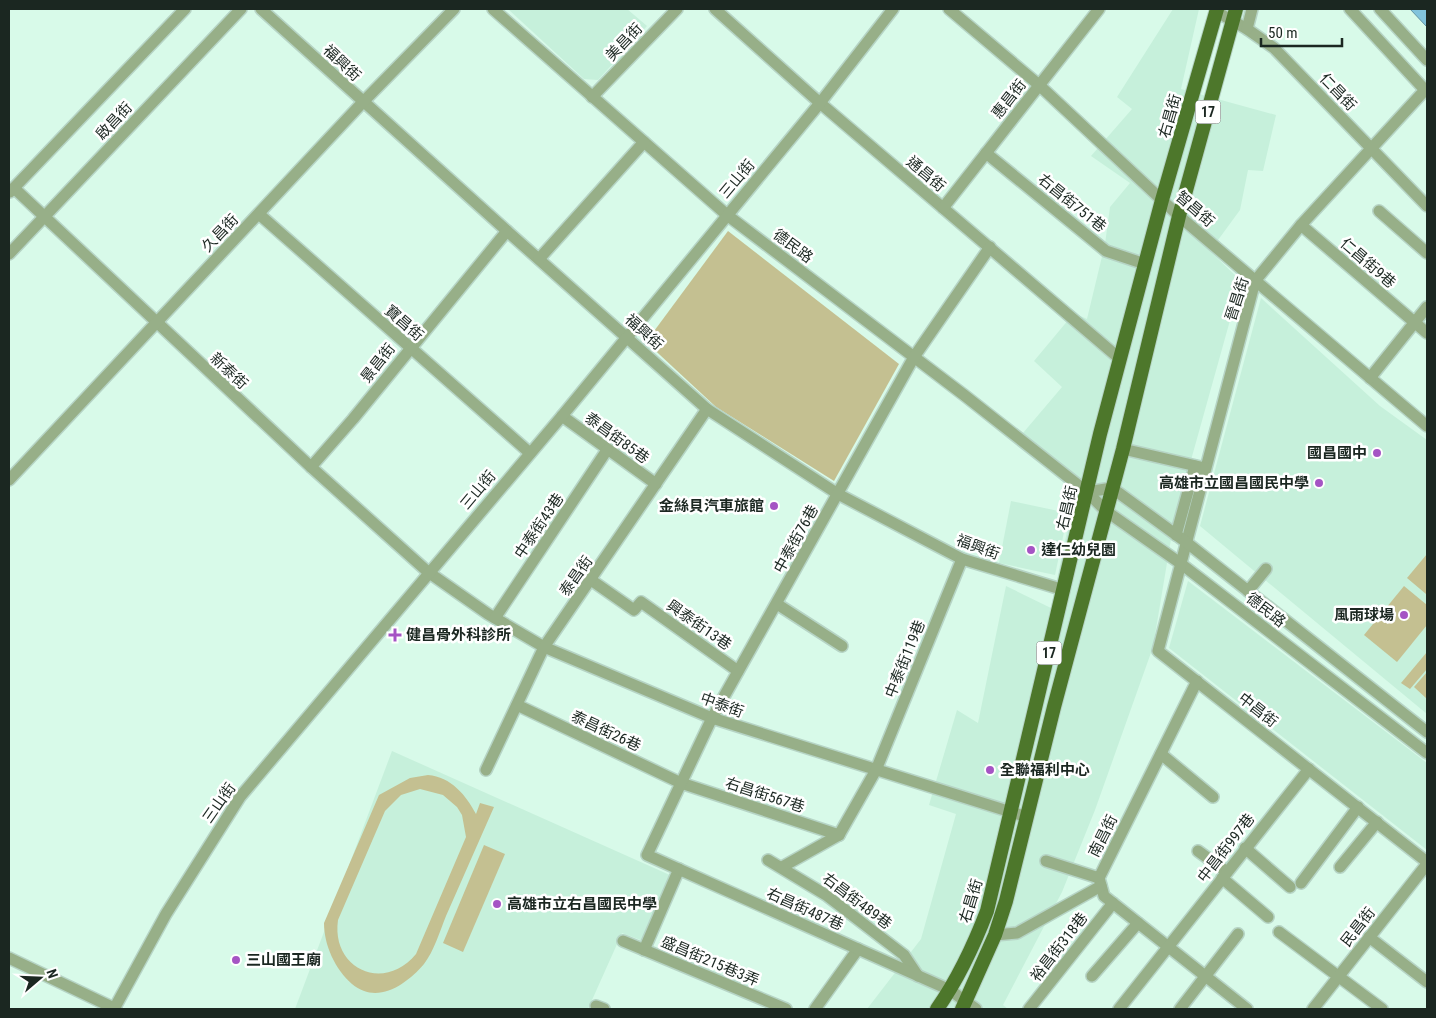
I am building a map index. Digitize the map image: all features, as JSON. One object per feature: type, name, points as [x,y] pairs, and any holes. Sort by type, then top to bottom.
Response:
[{"type":"main road","name":"右昌街","points":[[937,1009],[950,990],[978,935],[987,911],[1120,359],[1162,200],[1217,10]]},
{"type":"main road","name":"17","points":[[968,1007],[995,935],[1027,817],[1123,450],[1179,216],[1234,14]]},
{"type":"street","points":[[11,190],[185,9]]},
{"type":"street","name":"啟昌街","points":[[9,254],[241,9]]},
{"type":"street","name":"福興街","points":[[261,9],[507,232],[707,409],[838,494],[962,559],[1064,590]]},
{"type":"street","name":"久昌街","points":[[9,480],[363,102],[454,9]]},
{"type":"street","name":"德民路","points":[[493,9],[727,215],[1087,492],[1106,511],[1180,563],[1427,753]]},
{"type":"street","name":"美昌街","points":[[592,97],[677,9]]},
{"type":"street","name":"通昌街","points":[[716,9],[820,103],[1120,359]]},
{"type":"street","name":"三山街","points":[[115,1009],[166,914],[234,806],[428,572],[562,416],[820,103],[893,9]]},
{"type":"street","name":"智昌街","points":[[949,9],[1039,85],[1179,216],[1427,426]]},
{"type":"street","name":"惠昌街","points":[[943,208],[1100,9]]},
{"type":"street","points":[[1247,29],[1252,9]]},
{"type":"street","name":"晉昌街","points":[[1181,538],[1200,467],[1256,281],[1302,225],[1426,90],[1350,9]]},
{"type":"street","points":[[1380,9],[1427,60]]},
{"type":"street","name":"仁昌街","points":[[1217,10],[1234,14],[1247,29],[1274,48],[1427,206]]},
{"type":"street","points":[[539,259],[644,142]]},
{"type":"street","name":"右昌街751巷","points":[[986,153],[1106,251],[1145,264]]},
{"type":"street","name":"新泰街","points":[[11,190],[44,217],[156,324],[428,572]]},
{"type":"street","points":[[1379,211],[1427,253]]},
{"type":"street","name":"寶昌街","points":[[259,214],[530,453]]},
{"type":"street","name":"仁昌街9巷","points":[[1302,225],[1427,333]]},
{"type":"street","name":"景昌街","points":[[311,467],[353,419],[507,232]]},
{"type":"street","name":"中泰街76巷","points":[[647,855],[712,718],[914,358],[990,247]]},
{"type":"street","points":[[1370,378],[1427,308]]},
{"type":"street","name":"泰昌街","points":[[486,770],[544,647],[707,409]]},
{"type":"street","name":"泰昌街85巷","points":[[562,416],[656,484]]},
{"type":"street","name":"中泰街43巷","points":[[495,618],[607,450]]},
{"type":"street","points":[[1123,450],[1200,467]]},
{"type":"street","points":[[1087,492],[1112,488]]},
{"type":"street","name":"德民路","points":[[1112,488],[1181,538],[1427,732]]},
{"type":"street","name":"中昌街","points":[[1181,538],[1180,563],[1158,651],[1427,863]]},
{"type":"street","name":"中泰街119巷","points":[[839,835],[876,770],[962,559]]},
{"type":"street","points":[[1248,592],[1266,569]]},
{"type":"street","name":"中泰街","points":[[428,572],[495,618],[544,647],[712,718],[1027,817]]},
{"type":"street","name":"興泰街13巷","points":[[591,580],[634,610],[641,602],[738,671]]},
{"type":"street","points":[[777,604],[842,646]]},
{"type":"street","name":"南昌街","points":[[1100,882],[1197,681]]},
{"type":"street","name":"泰昌街26巷","points":[[517,705],[681,783]]},
{"type":"street","points":[[1161,754],[1212,797]]},
{"type":"street","name":"中昌街997巷","points":[[1120,1009],[1308,769]]},
{"type":"street","name":"右昌街567巷","points":[[681,783],[839,835]]},
{"type":"street","points":[[1245,848],[1295,885],[1358,807]]},
{"type":"street","points":[[1340,867],[1377,822]]},
{"type":"street","points":[[782,867],[839,835]]},
{"type":"street","points":[[1198,850],[1268,917]]},
{"type":"street","name":"右昌街487巷","points":[[647,855],[950,990],[968,1007]]},
{"type":"street","name":"右昌街489巷","points":[[768,860],[826,895],[904,955],[918,976]]},
{"type":"street","points":[[1046,861],[1100,882]]},
{"type":"street","name":"民昌街","points":[[1312,1009],[1427,863]]},
{"type":"street","points":[[644,950],[679,869]]},
{"type":"street","points":[[1100,882],[1104,896],[1205,976],[1240,1007]]},
{"type":"street","points":[[995,935],[1016,933],[1100,882]]},
{"type":"street","name":"裕昌街318巷","points":[[1029,1009],[1112,903]]},
{"type":"street","points":[[1092,976],[1138,923]]},
{"type":"street","points":[[1279,932],[1382,1009]]},
{"type":"street","points":[[1180,1009],[1238,934]]},
{"type":"street","points":[[1369,937],[1427,982]]},
{"type":"street","name":"盛昌街215巷3弄","points":[[623,941],[786,1009]]},
{"type":"street","points":[[815,1009],[858,949]]},
{"type":"street","points":[[9,958],[115,1009]]},
{"type":"shaded area","points":[[508,9],[627,9],[647,26],[598,80],[584,79]]},
{"type":"shaded area","points":[[1173,9],[1199,9],[1181,89],[1276,115],[1263,171],[1248,170],[1240,210],[1210,251],[1241,281],[1174,521],[1153,647],[1095,810],[1062,892],[1003,1005],[1008,1009],[867,1009],[921,939],[956,814],[929,805],[957,710],[978,723],[1006,586],[1051,608],[1078,479],[1023,433],[1062,387],[1034,361],[1074,313],[1087,319],[1105,244],[1110,207],[1130,183],[1091,156],[1132,109],[1117,97]]},
{"type":"shaded area","points":[[728,231],[899,364],[834,481],[716,407],[646,342]]},
{"type":"shaded area","name":"高雄市立國昌國民中學","points":[[1261,298],[1380,406],[1427,440],[1427,714],[1200,526]]},
{"type":"shaded area","name":"達仁幼兒園","points":[[1011,501],[1068,513],[1055,575],[999,563]]},
{"type":"shaded area","points":[[1427,554],[1427,593],[1426,594],[1407,578]]},
{"type":"shaded area","points":[[1188,581],[1427,763],[1427,850],[1169,648]]},
{"type":"shaded area","name":"風雨球場","points":[[1404,586],[1427,605],[1427,625],[1397,662],[1364,635]]},
{"type":"shaded area","points":[[1427,652],[1427,669],[1410,689],[1401,683]]},
{"type":"shaded area","points":[[1427,672],[1427,699],[1414,687]]},
{"type":"shaded area","name":"高雄市立右昌國民中學","points":[[392,751],[672,876],[643,941],[622,933],[588,1009],[295,1009]]},
{"type":"shaded area","points":[[428,775],[444,779],[457,788],[468,800],[476,814],[480,803],[494,807],[428,959],[417,972],[400,985],[391,990],[371,993],[352,984],[340,971],[328,948],[324,923],[379,795],[410,778]],"holes":[[[420,789],[443,795],[457,807],[462,815],[466,837],[416,954],[403,966],[389,972],[375,973],[362,970],[351,963],[343,951],[338,937],[338,920],[385,811],[401,795]]]},
{"type":"shaded area","points":[[484,845],[505,854],[463,952],[443,943]]},
{"type":"water","points":[[1410,9],[1427,9],[1427,27]]},
{"type":"place","name":"國昌國中","points":[[1377,453]]},
{"type":"place","name":"高雄市立國昌國民中學","points":[[1319,483]]},
{"type":"place","name":"金絲貝汽車旅館","points":[[774,506]]},
{"type":"place","name":"達仁幼兒園","points":[[1031,550]]},
{"type":"place","name":"風雨球場","points":[[1404,615]]},
{"type":"place","name":"健昌骨外科診所","points":[[395,635]]},
{"type":"place","name":"全聯福利中心","points":[[990,770]]},
{"type":"place","name":"高雄市立右昌國民中學","points":[[497,904]]},
{"type":"place","name":"三山國王廟","points":[[236,960]]}]
